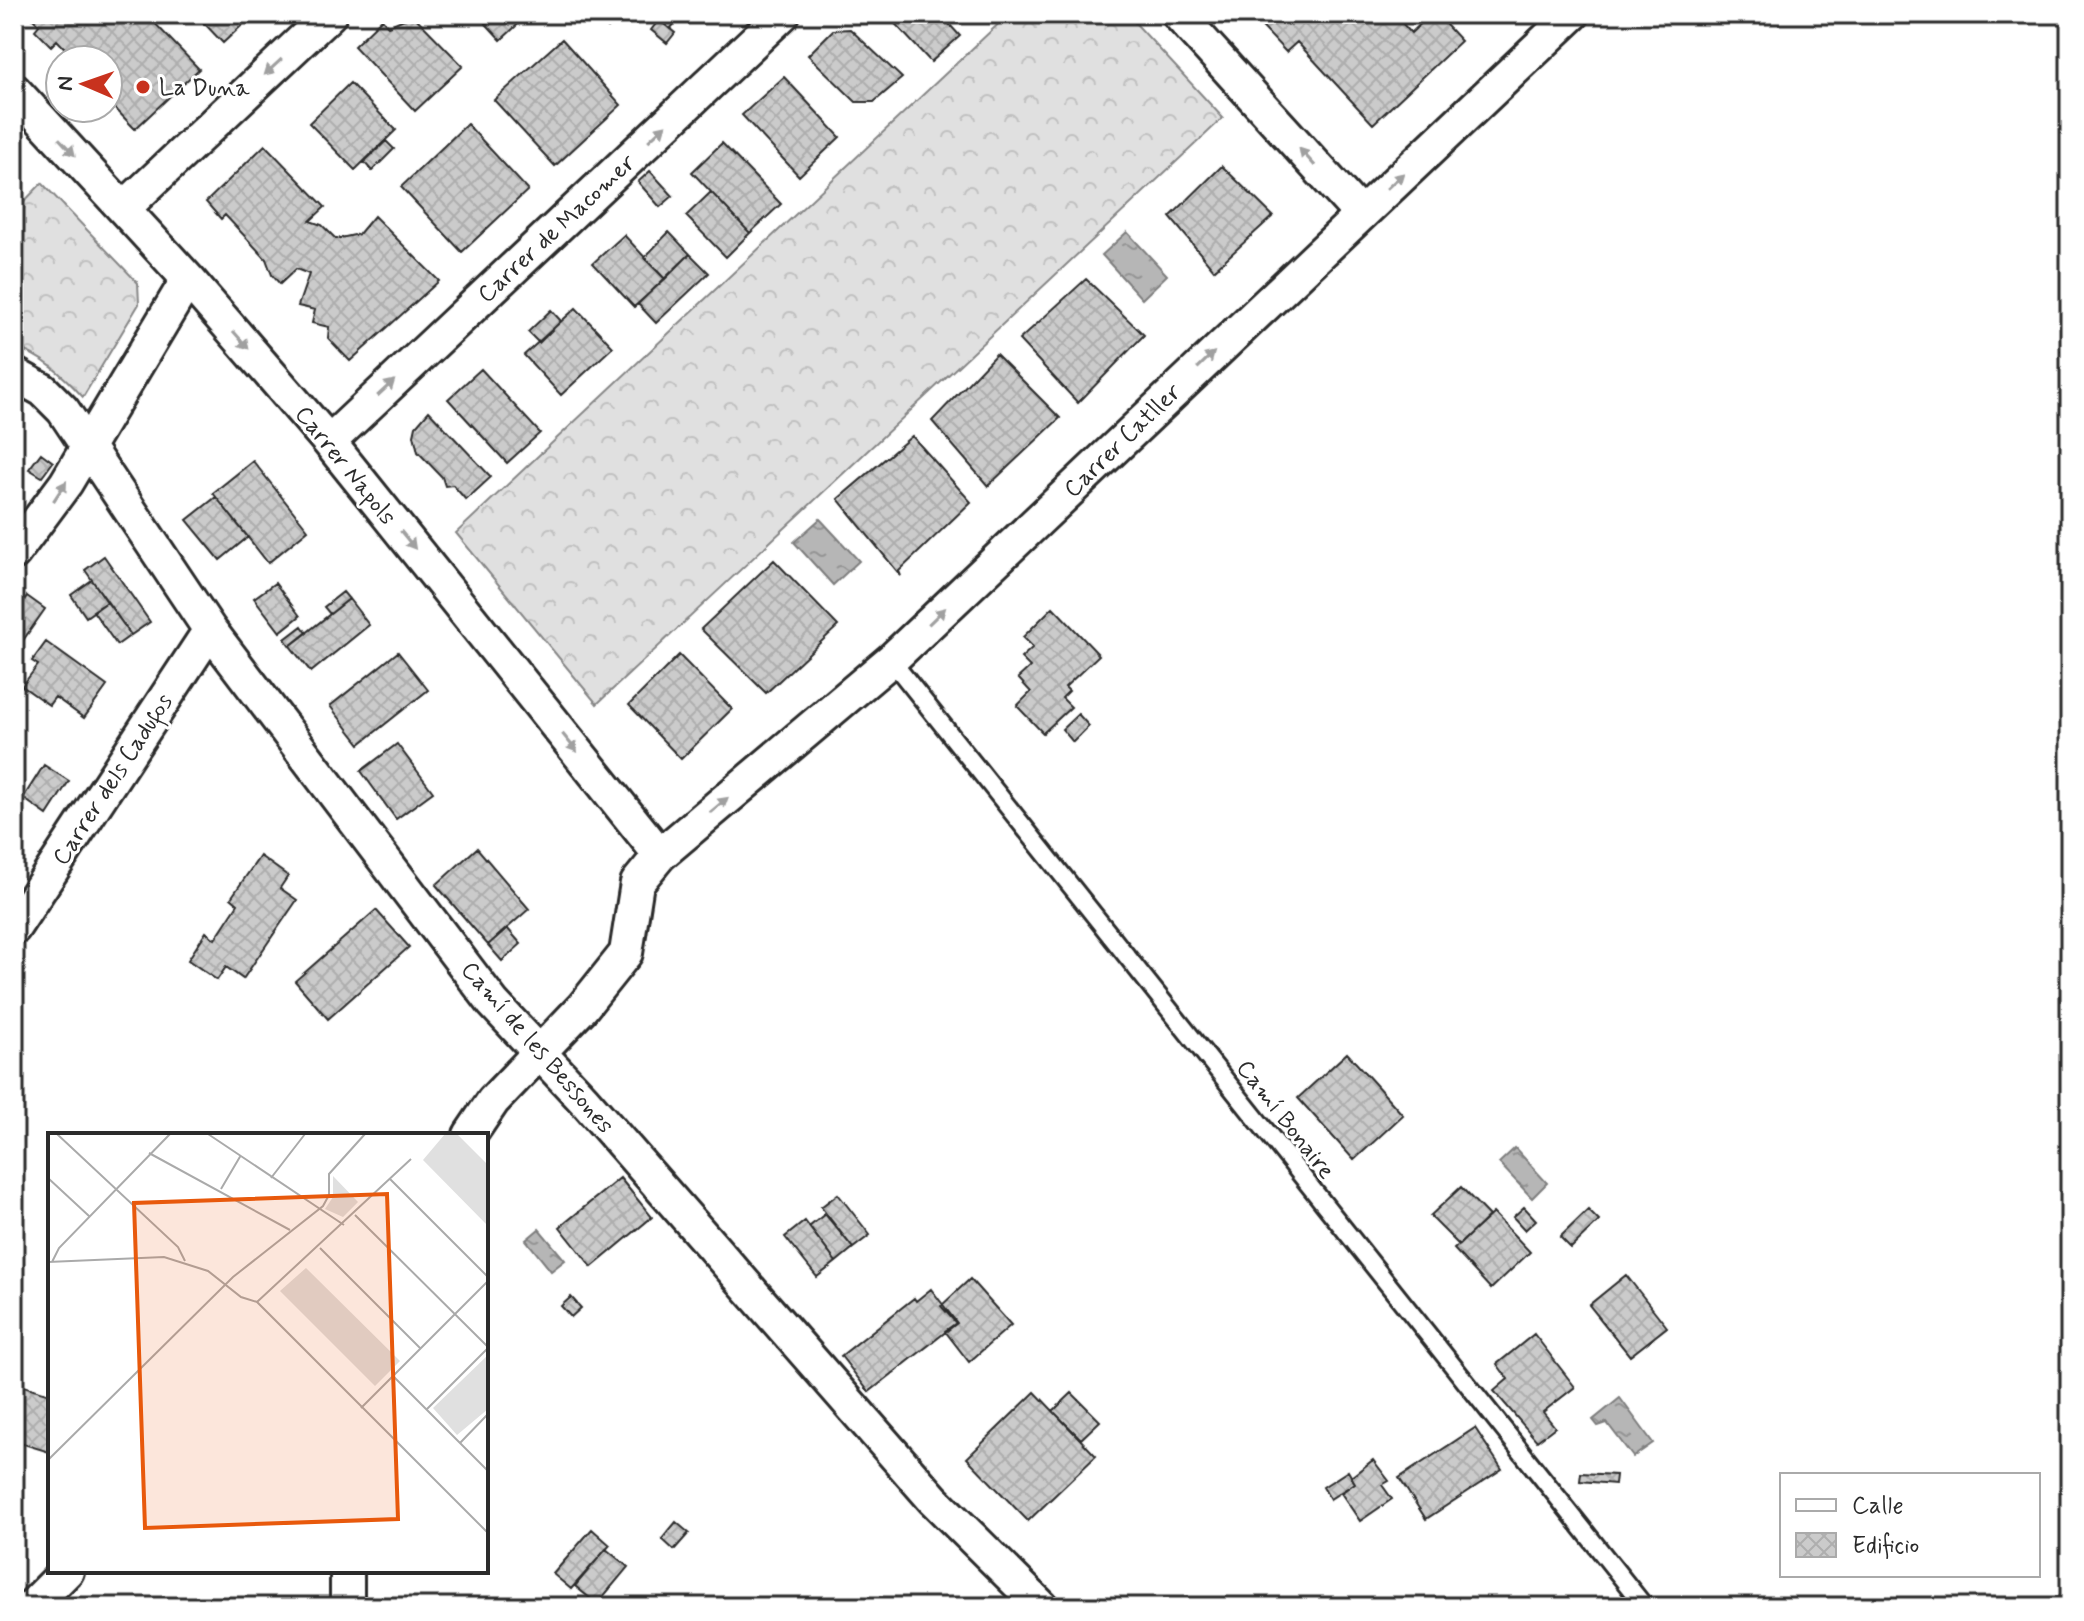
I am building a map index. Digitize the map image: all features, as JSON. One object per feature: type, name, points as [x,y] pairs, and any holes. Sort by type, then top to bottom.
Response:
[{"type":"street","points":[[124,208],[330,14]]},
{"type":"street","name":"Carrer de Macomer","points":[[329,442],[783,14]]},
{"type":"street","points":[[1178,14],[1360,214]]},
{"type":"street","name":"Carrer Catller","points":[[471,1133],[493,1101],[582,1008],[626,953],[637,883],[660,855],[891,660],[1573,14]]},
{"type":"street","name":"Carrer Napols","points":[[14,90],[188,279],[329,442],[660,855]]},
{"type":"street","points":[[14,553],[45,513],[188,279]]},
{"type":"street","name":"Camí de les Bessones","points":[[14,374],[43,390],[63,410],[210,630],[493,1003],[584,1100],[933,1499],[1042,1607]]},
{"type":"street","name":"Carrer dels Cadufos","points":[[14,928],[210,630]]},
{"type":"street","points":[[31,1607],[65,1573]]},
{"type":"street","points":[[347,1573],[347,1607]]},
{"type":"lane","name":"Camí Bonaire","points":[[891,660],[1645,1607]]},
{"type":"green space","points":[[1009,14],[1127,14],[1223,118],[597,704],[456,533]]},
{"type":"green space","points":[[42,183],[138,283],[139,304],[83,397],[52,367],[14,347],[14,212]]},
{"type":"water","points":[[1127,232],[1167,275],[1142,299],[1102,255]]},
{"type":"water","points":[[820,519],[859,561],[833,585],[794,542]]},
{"type":"water","points":[[1515,1148],[1547,1183],[1532,1198],[1499,1163]]},
{"type":"water","points":[[539,1229],[565,1260],[551,1271],[526,1240]]},
{"type":"water","points":[[1620,1398],[1653,1443],[1633,1457],[1607,1423],[1598,1426],[1593,1420]]},
{"type":"building","points":[[28,14],[146,14],[199,69],[135,129],[124,118],[124,44],[61,44],[57,40],[49,44],[35,30],[39,25]]},
{"type":"building","points":[[200,14],[254,14],[223,43],[202,21]]},
{"type":"building","points":[[477,14],[529,14],[501,40]]},
{"type":"building","points":[[594,14],[621,14],[608,28]]},
{"type":"building","points":[[653,14],[683,14],[670,29]]},
{"type":"building","points":[[886,14],[940,14],[960,36],[931,62]]},
{"type":"building","points":[[1250,14],[1394,14],[1411,33],[1431,14],[1436,14],[1461,41],[1373,124],[1297,42],[1286,52]]},
{"type":"building","points":[[413,15],[463,66],[415,111],[354,46],[382,19],[388,26]]},
{"type":"building","points":[[659,20],[675,33],[667,43],[651,30]]},
{"type":"building","points":[[850,29],[902,78],[874,102],[856,102],[808,55],[833,30]]},
{"type":"building","points":[[562,39],[621,105],[555,166],[494,100]]},
{"type":"building","points":[[784,77],[840,137],[799,176],[742,115]]},
{"type":"building","points":[[350,83],[396,130],[355,170],[309,123]]},
{"type":"building","points":[[467,124],[528,190],[462,252],[401,187]]},
{"type":"building","points":[[386,141],[394,149],[372,171],[364,162]]},
{"type":"building","points":[[722,143],[781,204],[750,233],[692,172]]},
{"type":"building","points":[[265,145],[325,207],[310,221],[322,225],[336,239],[359,234],[374,216],[439,281],[350,361],[328,338],[329,327],[312,323],[315,310],[298,306],[309,274],[296,269],[280,284],[272,275],[266,259],[225,215],[221,219],[206,202]]},
{"type":"building","points":[[1222,166],[1273,216],[1214,270],[1170,217]]},
{"type":"building","points":[[650,171],[673,196],[660,207],[638,182]]},
{"type":"building","points":[[711,192],[750,233],[726,257],[686,216]]},
{"type":"building","points":[[669,232],[690,254],[665,279],[644,258]]},
{"type":"building","points":[[624,235],[665,279],[634,307],[593,263]]},
{"type":"building","points":[[690,254],[709,273],[656,323],[638,304]]},
{"type":"building","points":[[1086,279],[1144,335],[1078,403],[1019,340]]},
{"type":"building","points":[[576,308],[613,347],[561,395],[524,355]]},
{"type":"building","points":[[551,310],[561,321],[539,343],[528,332]]},
{"type":"building","points":[[2070,343],[2070,397],[2064,384],[2068,360],[2061,351]]},
{"type":"building","points":[[996,354],[1060,418],[988,486],[932,421]]},
{"type":"building","points":[[481,369],[540,433],[507,463],[448,399]]},
{"type":"building","points":[[429,411],[491,477],[466,500],[453,485],[445,486],[442,477],[418,452],[414,435],[416,426]]},
{"type":"building","points":[[912,436],[971,502],[899,571],[901,576],[838,499]]},
{"type":"building","points":[[41,453],[53,462],[42,477],[29,469]]},
{"type":"building","points":[[253,461],[308,530],[268,563],[213,493]]},
{"type":"building","points":[[216,497],[248,537],[220,560],[187,520]]},
{"type":"building","points":[[104,556],[150,622],[131,635],[85,570]]},
{"type":"building","points":[[774,560],[838,626],[766,693],[701,629]]},
{"type":"building","points":[[92,580],[107,602],[86,617],[71,595]]},
{"type":"building","points":[[275,583],[300,616],[280,632],[254,598]]},
{"type":"building","points":[[343,592],[349,599],[330,614],[324,607]]},
{"type":"building","points":[[27,596],[45,609],[19,646],[14,642],[14,614]]},
{"type":"building","points":[[349,599],[369,625],[311,672],[290,646]]},
{"type":"building","points":[[107,602],[131,635],[117,645],[93,611]]},
{"type":"building","points":[[1053,607],[1099,655],[1065,687],[1069,691],[1062,698],[1071,707],[1043,733],[1017,706],[1031,692],[1018,678],[1030,667],[1021,658],[1033,647],[1023,637]]},
{"type":"building","points":[[302,626],[307,633],[290,646],[285,639]]},
{"type":"building","points":[[46,642],[107,686],[84,718],[55,697],[49,705],[22,686],[38,665],[32,661]]},
{"type":"building","points":[[398,652],[428,690],[360,744],[330,706]]},
{"type":"building","points":[[679,655],[732,709],[681,759],[629,705]]},
{"type":"building","points":[[1078,714],[1089,726],[1073,742],[1062,729]]},
{"type":"building","points":[[397,744],[433,792],[396,819],[361,771]]},
{"type":"building","points":[[44,765],[69,781],[47,815],[23,798]]},
{"type":"building","points":[[477,848],[529,909],[488,945],[436,885]]},
{"type":"building","points":[[260,856],[288,876],[280,888],[297,900],[243,979],[226,967],[217,980],[188,960],[206,932],[215,939],[238,904],[231,898]]},
{"type":"building","points":[[376,910],[409,947],[328,1019],[295,981]]},
{"type":"building","points":[[507,928],[521,944],[502,961],[488,945]]},
{"type":"building","points":[[1347,1053],[1403,1115],[1354,1160],[1298,1098]]},
{"type":"building","points":[[620,1178],[652,1217],[592,1267],[560,1227]]},
{"type":"building","points":[[1461,1187],[1489,1216],[1459,1245],[1430,1216]]},
{"type":"building","points":[[838,1194],[870,1235],[853,1248],[821,1207]]},
{"type":"building","points":[[1524,1207],[1536,1220],[1525,1230],[1513,1217]]},
{"type":"building","points":[[1588,1210],[1599,1221],[1571,1248],[1560,1237]]},
{"type":"building","points":[[1493,1213],[1530,1252],[1491,1289],[1454,1249]]},
{"type":"building","points":[[825,1214],[853,1248],[836,1262],[809,1227]]},
{"type":"building","points":[[805,1221],[836,1262],[817,1277],[785,1237]]},
{"type":"building","points":[[1626,1275],[1667,1327],[1630,1356],[1589,1305]]},
{"type":"building","points":[[970,1279],[1011,1325],[969,1362],[945,1331],[956,1323],[941,1306]]},
{"type":"building","points":[[931,1289],[957,1323],[869,1392],[841,1356],[914,1298],[916,1301]]},
{"type":"building","points":[[571,1297],[581,1308],[571,1317],[561,1306]]},
{"type":"building","points":[[1534,1334],[1575,1387],[1543,1412],[1555,1427],[1537,1441],[1494,1391],[1508,1379],[1497,1364]]},
{"type":"building","points":[[14,1383],[48,1393],[48,1452],[14,1441]]},
{"type":"building","points":[[1035,1392],[1096,1456],[1028,1521],[967,1458]]},
{"type":"building","points":[[1072,1393],[1100,1421],[1081,1439],[1053,1411]]},
{"type":"building","points":[[1475,1428],[1502,1469],[1426,1519],[1399,1478]]},
{"type":"building","points":[[1373,1460],[1389,1481],[1382,1485],[1392,1499],[1360,1521],[1341,1493],[1355,1483],[1351,1477]]},
{"type":"building","points":[[1348,1471],[1355,1483],[1330,1499],[1323,1487]]},
{"type":"building","points":[[1581,1473],[1616,1475],[1615,1484],[1580,1481]]},
{"type":"building","points":[[676,1522],[689,1533],[674,1550],[662,1539]]},
{"type":"building","points":[[592,1529],[610,1545],[571,1589],[553,1574]]},
{"type":"building","points":[[606,1549],[628,1567],[597,1604],[575,1586]]},
{"type":"place","name":"La Duna","points":[[143,87]]}]
